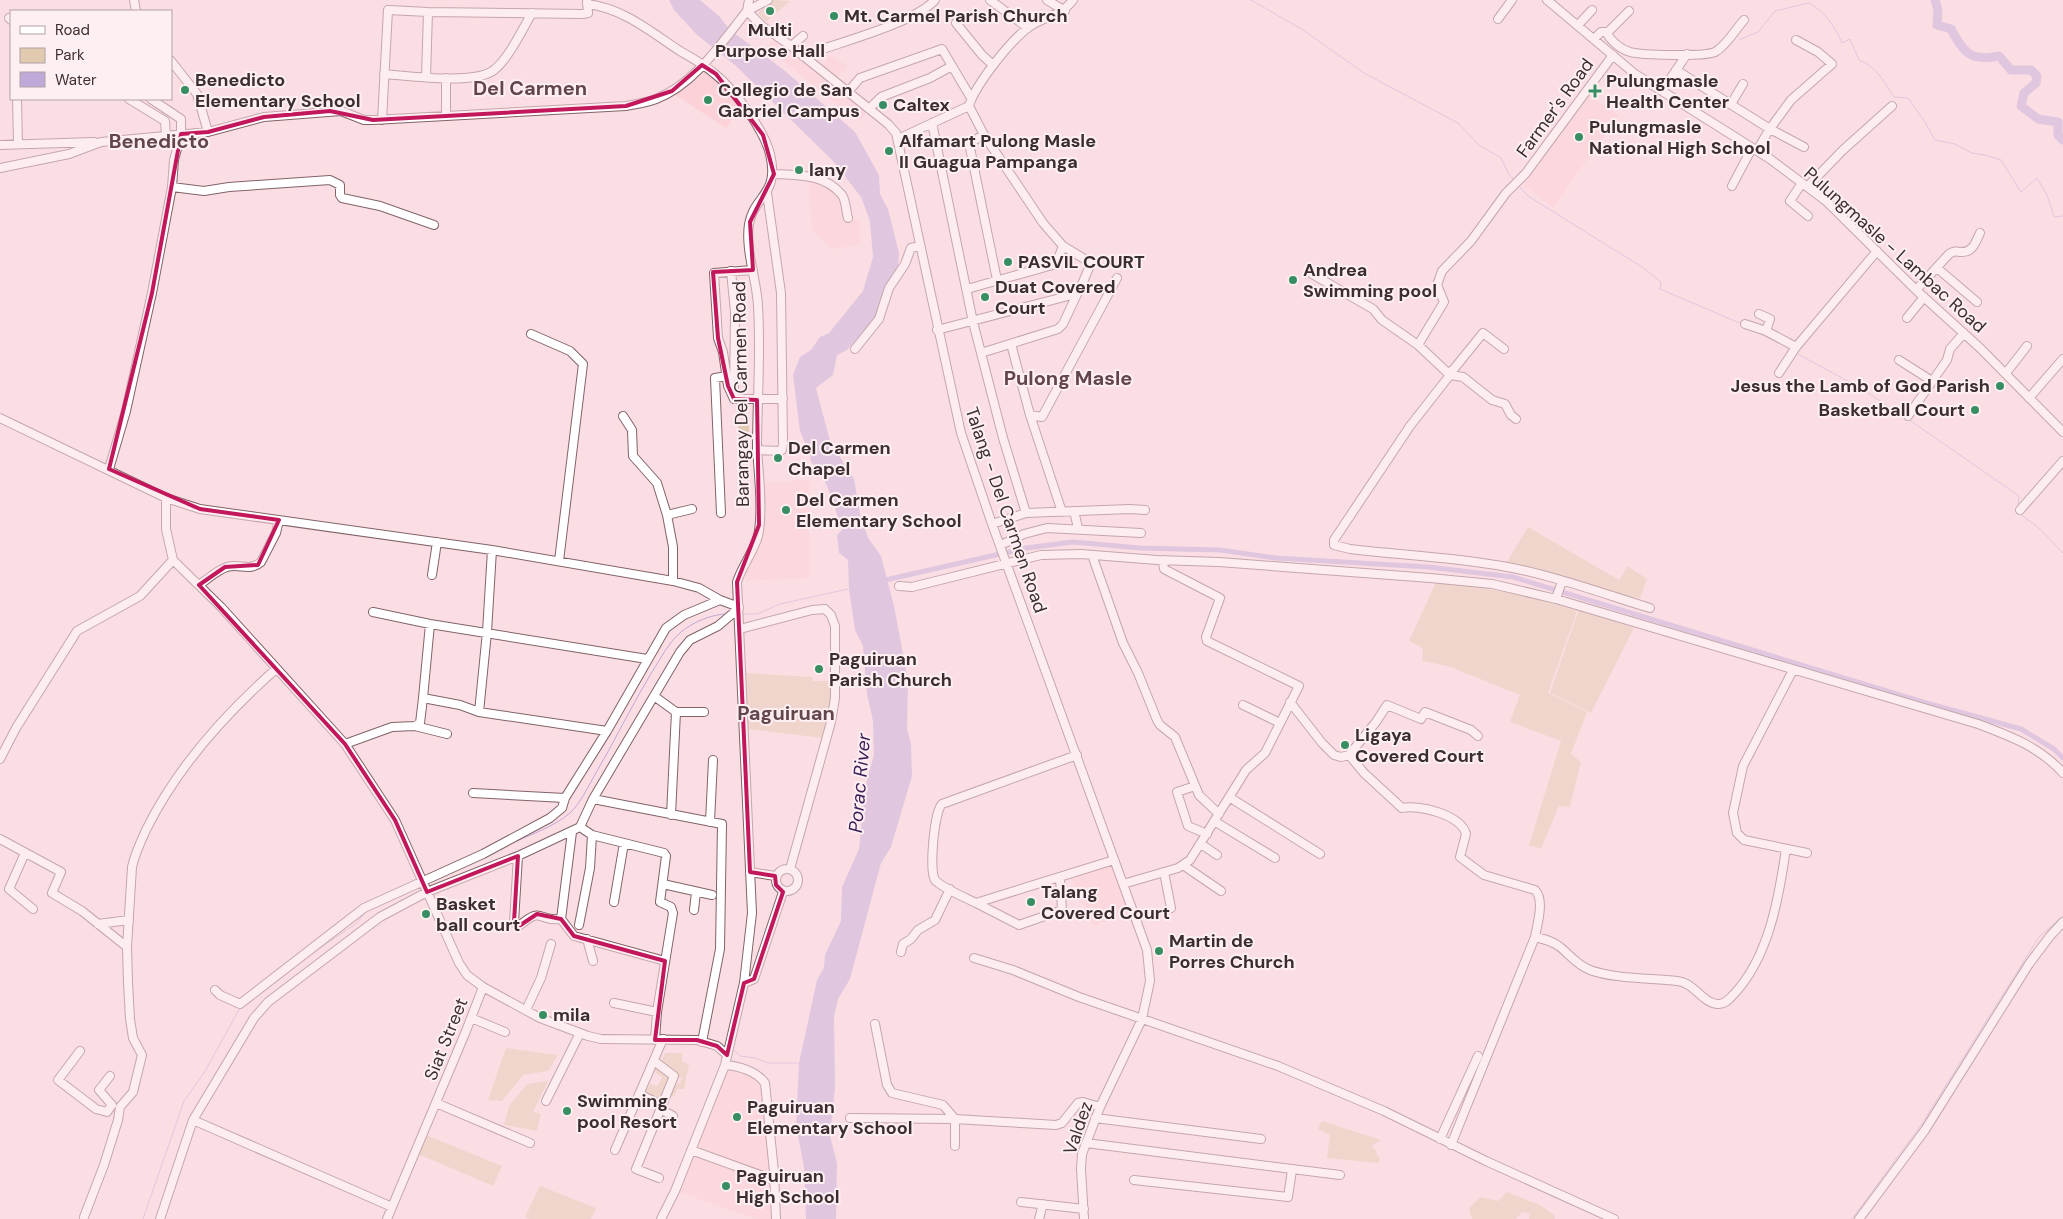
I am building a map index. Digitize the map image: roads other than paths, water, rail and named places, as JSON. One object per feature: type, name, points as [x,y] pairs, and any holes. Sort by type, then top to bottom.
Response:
[{"type":"street","points":[[747,11],[749,0]]},
{"type":"street","points":[[0,145],[101,142],[208,132],[264,117],[330,111],[348,113],[364,120],[382,120],[626,106],[656,99],[672,91],[702,65],[747,11],[768,0]]},
{"type":"street","points":[[803,56],[901,21],[924,10],[935,0]]},
{"type":"street","points":[[990,0],[1028,28]]},
{"type":"street","points":[[1047,0],[1065,11]]},
{"type":"street","points":[[981,353],[1058,329],[1063,324],[1091,263],[1063,246],[1043,223],[984,135],[969,106],[971,98],[993,65],[1028,28],[1065,11],[1074,0]]},
{"type":"street","points":[[1498,19],[1512,0]]},
{"type":"street","name":"Pulungmasle - Lambac Road","points":[[1547,0],[1636,74],[1754,149],[1826,201],[1916,290],[2006,373],[2063,432]]},
{"type":"street","points":[[382,120],[388,10],[583,14],[588,13],[587,2],[624,14],[716,74],[746,109],[763,135],[770,154],[774,174],[805,175],[824,180],[843,196],[848,218]]},
{"type":"street","points":[[1578,25],[1592,10]]},
{"type":"street","name":"Talang - Del Carmen Road","points":[[747,11],[762,26],[791,46],[892,128],[898,138],[937,330],[961,433],[992,524],[1147,950],[1150,981],[1142,1019],[1127,1052]]},
{"type":"street","points":[[1594,39],[1601,32],[1606,32],[1629,11]]},
{"type":"street","points":[[426,77],[428,12]]},
{"type":"street","points":[[384,74],[446,78],[481,76],[493,71],[506,55],[532,13]]},
{"type":"street","points":[[1606,32],[1610,39],[1628,51],[1643,54],[1706,54],[1718,50],[1744,20]]},
{"type":"street","points":[[956,23],[982,56],[993,65]]},
{"type":"street","points":[[791,46],[803,36]]},
{"type":"street","points":[[1732,186],[1754,149],[1792,100],[1832,64],[1818,52],[1796,40]]},
{"type":"street","points":[[848,92],[860,78],[942,49],[971,98]]},
{"type":"street","name":"Farmer's Road","points":[[1418,345],[1444,302],[1437,285],[1442,271],[1465,248],[1513,186],[1521,179],[1613,54]]},
{"type":"street","points":[[1662,91],[1687,54]]},
{"type":"street","points":[[172,62],[197,94],[208,132]]},
{"type":"street","points":[[869,109],[881,97],[930,78],[952,66]]},
{"type":"street","points":[[1676,70],[1770,129],[1804,147]]},
{"type":"street","points":[[446,78],[446,116]]},
{"type":"street","points":[[1731,104],[1743,84]]},
{"type":"street","points":[[18,100],[18,144]]},
{"type":"street","points":[[131,100],[165,121],[166,136]]},
{"type":"street","points":[[109,469],[126,411],[152,293],[172,187],[174,160],[181,134],[181,119],[152,100]]},
{"type":"street","points":[[898,138],[969,106]]},
{"type":"street","points":[[1808,216],[1790,201],[1892,106]]},
{"type":"street","points":[[932,123],[973,322],[1003,438],[1026,513]]},
{"type":"street","points":[[984,135],[970,143],[997,280]]},
{"type":"street","points":[[0,168],[70,154],[101,142]]},
{"type":"street","name":"Barangay Del Carmen Road","points":[[661,1219],[675,1191],[726,1065],[744,983],[752,913],[740,625],[736,611],[738,582],[742,568],[758,538],[759,525],[759,468],[756,450],[758,306],[748,234],[750,222],[767,193],[774,174]]},
{"type":"street","points":[[172,187],[204,191],[229,187],[330,180],[340,184],[340,195],[342,198],[380,206],[434,225]]},
{"type":"street","points":[[756,450],[782,450],[781,293],[767,193]]},
{"type":"street","points":[[1916,290],[1957,247],[1966,252],[1970,250],[1980,233]]},
{"type":"street","points":[[855,349],[879,319],[889,288],[905,264],[911,248],[920,246]]},
{"type":"street","points":[[967,288],[1056,264],[1063,246]]},
{"type":"street","points":[[1779,373],[1794,349],[1877,250]]},
{"type":"street","points":[[1937,268],[1977,302]]},
{"type":"street","points":[[734,399],[728,386],[723,352],[718,338],[714,273],[753,270]]},
{"type":"street","points":[[731,271],[735,312],[734,399]]},
{"type":"street","points":[[1312,274],[1373,309],[1382,320],[1418,345],[1450,373],[1463,377],[1492,400],[1505,404],[1511,415],[1516,419]]},
{"type":"street","points":[[1030,415],[1042,416],[1117,278]]},
{"type":"street","points":[[937,330],[1068,296],[1080,289]]},
{"type":"street","points":[[1907,318],[1924,297]]},
{"type":"street","points":[[1759,314],[1770,319],[1766,331]]},
{"type":"street","points":[[1744,324],[1766,331],[1794,349]]},
{"type":"street","points":[[1504,349],[1483,333],[1410,426],[1334,540],[1334,545],[1358,550],[1505,566],[1650,608]]},
{"type":"street","points":[[1908,416],[1947,360],[1950,350],[1964,333]]},
{"type":"street","points":[[531,334],[570,351],[583,364],[559,561]]},
{"type":"street","points":[[1011,344],[1030,415],[1062,512]]},
{"type":"street","points":[[2006,373],[2027,346]]},
{"type":"street","points":[[2029,398],[2063,359]]},
{"type":"street","points":[[1898,360],[1932,381]]},
{"type":"street","points":[[721,513],[715,378],[727,376]]},
{"type":"street","points":[[734,399],[783,399]]},
{"type":"street","points":[[624,416],[632,430],[633,456],[657,483],[667,515],[674,547],[673,581]]},
{"type":"street","points":[[0,418],[166,498],[200,509],[492,550],[673,581],[699,588],[736,611],[718,626],[690,640],[680,652],[593,799],[580,827],[518,856],[427,892],[380,917],[268,1002],[254,1018],[193,1120],[160,1219]]},
{"type":"street","points":[[2020,510],[2063,461]]},
{"type":"street","points":[[166,498],[166,530],[173,560],[199,585],[345,744],[395,820],[459,963],[467,975],[483,987],[540,1018],[580,1033],[601,1039],[663,1039],[702,1042],[717,1046],[727,1055]]},
{"type":"street","points":[[667,515],[692,509]]},
{"type":"street","points":[[992,524],[1026,513],[1145,510]]},
{"type":"street","points":[[1074,511],[1078,528]]},
{"type":"street","points":[[199,585],[225,567],[252,567],[258,565],[276,533],[279,520]]},
{"type":"street","points":[[1002,548],[1024,534],[1047,528],[1078,528],[1141,533]]},
{"type":"street","points":[[432,575],[437,542]]},
{"type":"street","points":[[479,712],[487,632],[492,550]]},
{"type":"street","points":[[899,586],[912,587],[1007,561],[1054,554],[1219,562],[1472,582],[1516,589],[1557,597],[2009,735],[2052,760],[2063,773]]},
{"type":"street","points":[[1092,555],[1123,643],[1138,673],[1157,720],[1160,726],[1175,737],[1199,795],[1216,818],[1275,858]]},
{"type":"street","points":[[0,758],[16,728],[76,631],[140,596],[173,560]]},
{"type":"street","points":[[1123,884],[1178,868],[1190,860],[1246,770],[1265,753],[1300,686],[1207,641],[1206,637],[1220,598],[1164,569],[1163,560]]},
{"type":"street","points":[[1557,597],[1562,583]]},
{"type":"street","points":[[215,990],[220,995],[240,1004],[364,908],[422,880],[483,854],[550,818],[562,808],[566,798],[666,628],[684,615],[720,600]]},
{"type":"street","points":[[740,625],[825,609],[831,615],[835,626],[835,698],[831,722],[790,869]]},
{"type":"street","points":[[373,612],[430,624],[647,659]]},
{"type":"street","points":[[416,726],[420,723],[430,624]]},
{"type":"street","points":[[84,1217],[102,1172],[120,1108],[133,1092],[142,1055],[134,1038],[130,1019],[127,947],[132,867],[135,854],[156,810],[183,767],[246,696],[276,669]]},
{"type":"street","points":[[1793,670],[1743,766],[1733,813],[1736,833],[1744,840],[1807,853]]},
{"type":"street","points":[[654,696],[676,712],[704,712]]},
{"type":"street","points":[[422,698],[460,705],[479,712],[607,731]]},
{"type":"street","points":[[1290,702],[1331,752],[1341,757],[1349,755],[1376,722],[1387,705],[1421,719],[1426,712],[1470,730],[1478,736]]},
{"type":"street","points":[[1243,704],[1280,723]]},
{"type":"street","points":[[671,815],[676,712]]},
{"type":"street","points":[[345,744],[392,727],[416,726],[417,728],[447,734]]},
{"type":"street","points":[[1060,878],[1062,910],[1019,924],[936,882],[932,874],[935,826],[938,808],[942,804],[1077,755]]},
{"type":"street","points":[[1349,755],[1402,808],[1416,806],[1459,823],[1466,834],[1460,857],[1478,871],[1491,878],[1538,891],[1539,906],[1535,937],[1452,1145]]},
{"type":"street","points":[[710,822],[713,760]]},
{"type":"street","points":[[1196,786],[1177,792],[1188,826],[1207,834]]},
{"type":"street","points":[[472,793],[566,798]]},
{"type":"street","points":[[1229,797],[1320,854]]},
{"type":"street","points":[[593,799],[722,824],[720,949],[702,1042]]},
{"type":"street","points":[[580,827],[592,835],[664,853],[667,860],[660,902],[671,907],[673,914],[654,1040]]},
{"type":"street","points":[[572,832],[562,919],[574,936],[665,961]]},
{"type":"street","points":[[579,925],[590,868],[592,835]]},
{"type":"street","points":[[0,839],[61,872],[52,894],[82,911],[127,947]]},
{"type":"street","points":[[614,902],[619,883],[624,843]]},
{"type":"street","points":[[1201,844],[1217,855]]},
{"type":"street","points":[[1535,937],[1553,942],[1579,965],[1592,971],[1644,979],[1679,981],[1690,986],[1711,1002],[1716,1004],[1724,1003],[1745,981],[1767,935],[1776,909],[1786,848]]},
{"type":"street","points":[[26,853],[9,889],[33,909]]},
{"type":"street","points":[[518,856],[514,922],[519,926],[530,916],[537,914],[552,920],[562,919]]},
{"type":"street","points":[[976,903],[1114,860]]},
{"type":"street","points":[[1183,865],[1221,891]]},
{"type":"street","points":[[782,869],[790,869],[797,875],[798,884],[792,891],[783,892],[776,885],[776,876],[782,869]]},
{"type":"street","points":[[750,872],[776,876]]},
{"type":"street","points":[[1164,872],[1171,908]]},
{"type":"street","points":[[662,884],[712,895]]},
{"type":"street","points":[[901,952],[903,944],[911,939],[918,930],[935,920],[950,889]]},
{"type":"street","points":[[694,910],[696,892]]},
{"type":"street","points":[[744,983],[754,979],[783,892]]},
{"type":"street","points":[[98,924],[130,920]]},
{"type":"street","points":[[1859,1219],[1925,1130],[2029,964],[2063,922]]},
{"type":"street","points":[[587,940],[593,961]]},
{"type":"street","points":[[526,1010],[542,978],[551,944]]},
{"type":"street","points":[[974,958],[1278,1066],[1384,1111],[1440,1140],[1614,1219]]},
{"type":"street","name":"Siat Street","points":[[387,1219],[483,987]]},
{"type":"street","points":[[614,1002],[657,1012]]},
{"type":"street","points":[[471,1018],[505,1032]]},
{"type":"street","points":[[876,1024],[887,1085],[892,1093],[943,1106],[955,1119],[955,1146]]},
{"type":"street","points":[[546,1101],[580,1033]]},
{"type":"street","points":[[615,1150],[663,1039]]},
{"type":"street","points":[[80,1051],[58,1080],[96,1109],[107,1112],[112,1105],[99,1090],[110,1076]]},
{"type":"street","name":"Valdez","points":[[1084,1219],[1082,1154],[1100,1107],[1127,1052]]},
{"type":"street","points":[[1440,1140],[1478,1056]]},
{"type":"street","points":[[654,1061],[674,1076],[636,1170],[659,1178]]},
{"type":"street","points":[[726,1065],[749,1071],[765,1083],[776,1219]]},
{"type":"street","points":[[639,1094],[673,1116]]},
{"type":"street","points":[[850,1118],[955,1119],[1056,1125],[1062,1123],[1078,1103],[1083,1102],[1100,1107]]},
{"type":"street","points":[[436,1103],[530,1143]]},
{"type":"street","points":[[1096,1118],[1261,1139]]},
{"type":"street","points":[[193,1120],[392,1207]]},
{"type":"street","points":[[1086,1143],[1340,1175]]},
{"type":"street","points":[[691,1150],[774,1180]]},
{"type":"street","points":[[1134,1180],[1288,1197],[1292,1170]]},
{"type":"street","points":[[1021,1202],[1084,1209]]},
{"type":"street","points":[[1039,1219],[1043,1204]]},
{"type":"water","points":[[669,0],[700,0],[719,16],[730,30],[784,70],[855,132],[879,175],[880,194],[888,209],[899,253],[898,267],[886,289],[876,318],[847,350],[837,355],[833,375],[816,388],[830,441],[854,479],[860,514],[868,538],[881,556],[894,606],[908,680],[907,729],[911,744],[912,776],[891,847],[881,863],[850,979],[838,999],[834,1017],[835,1087],[830,1136],[837,1163],[836,1219],[806,1219],[804,1167],[796,1126],[799,1063],[817,980],[824,968],[825,955],[841,921],[842,887],[859,849],[865,788],[874,755],[873,721],[867,694],[863,646],[855,630],[849,589],[848,560],[839,553],[837,535],[842,530],[827,485],[811,462],[810,454],[800,431],[793,375],[800,357],[811,350],[820,337],[829,333],[863,291],[873,257],[870,221],[861,197],[833,161],[735,65],[696,34],[674,10]]},
{"type":"waterway","points":[[1251,0],[1303,30],[1364,73],[1458,123],[1479,145],[1501,158],[1508,173],[1515,181]]},
{"type":"waterway","points":[[1935,0],[1938,10],[1937,25],[1951,29],[1969,54],[1982,58],[1999,56],[2011,70],[2031,70],[2037,76],[2036,83],[2024,93],[2021,106],[2038,119],[2058,122],[2058,135],[2063,140]]},
{"type":"waterway","points":[[1739,40],[1758,32],[1775,11],[1809,3],[1829,20],[1842,43],[1850,39],[1859,60],[1875,70],[1894,97],[1908,98],[1935,140],[1955,144],[1972,153],[2001,160],[2021,192],[2037,178],[2047,195],[2054,217],[2063,216]]},
{"type":"waterway","points":[[1519,186],[1528,196],[1642,267],[1661,282],[1660,289],[1742,324]]},
{"type":"waterway","points":[[1757,332],[1791,349]]},
{"type":"waterway","points":[[1796,353],[1862,389],[1904,417]]},
{"type":"waterway","points":[[1908,419],[2019,496],[2018,507]]},
{"type":"waterway","points":[[2019,513],[2040,529],[2063,553]]},
{"type":"waterway","points":[[881,581],[1026,548],[1073,542],[1140,548],[1220,550],[1276,558],[1428,567],[1513,577],[1923,702],[2021,729],[2054,749],[2063,758]]},
{"type":"waterway","points":[[741,614],[757,614],[780,604],[848,589]]},
{"type":"waterway","points":[[505,846],[548,827],[573,810],[580,801],[644,685],[673,641],[686,628],[697,622],[715,615],[727,614]]},
{"type":"waterway","points":[[311,954],[357,923],[366,911]]},
{"type":"waterway","points":[[1852,1219],[1921,1125],[2039,937],[2063,916]]},
{"type":"waterway","points":[[143,1219],[184,1101],[204,1073],[240,1008]]},
{"type":"waterway","points":[[731,1051],[735,1051],[740,1056],[756,1058],[768,1063],[798,1063]]},
{"type":"place","name":"Multi Purpose Hall","points":[[770,11]]},
{"type":"place","name":"Mt. Carmel Parish Church","points":[[834,16]]},
{"type":"place","name":"Benedicto Elementary School","points":[[185,90]]},
{"type":"place","name":"Pulungmasle Health Center","points":[[1595,91]]},
{"type":"place","name":"Collegio de San Gabriel Campus","points":[[708,100]]},
{"type":"place","name":"Caltex","points":[[883,105]]},
{"type":"place","name":"Pulungmasle National High School","points":[[1579,137]]},
{"type":"place","name":"Alfamart Pulong Masle II Guagua Pampanga","points":[[889,151]]},
{"type":"place","name":"lany","points":[[799,170]]},
{"type":"place","name":"PASVIL COURT","points":[[1008,262]]},
{"type":"place","name":"Andrea Swimming pool","points":[[1293,280]]},
{"type":"place","name":"Duat Covered Court","points":[[985,297]]},
{"type":"place","name":"Jesus the Lamb of God Parish","points":[[2000,386]]},
{"type":"place","name":"Basketball Court","points":[[1975,410]]},
{"type":"place","name":"Del Carmen Chapel","points":[[778,458]]},
{"type":"place","name":"Del Carmen Elementary School","points":[[786,510]]},
{"type":"place","name":"Paguiruan Parish Church","points":[[819,669]]},
{"type":"place","name":"Ligaya Covered Court","points":[[1345,745]]},
{"type":"place","name":"Talang Covered Court","points":[[1031,902]]},
{"type":"place","name":"Basket ball court","points":[[426,914]]},
{"type":"place","name":"Martin de Porres Church","points":[[1159,951]]},
{"type":"place","name":"mila","points":[[543,1015]]},
{"type":"place","name":"Swimming pool Resort","points":[[567,1111]]},
{"type":"place","name":"Paguiruan Elementary School","points":[[737,1117]]},
{"type":"place","name":"Paguiruan High School","points":[[726,1186]]},
{"type":"district","name":"Del Carmen","points":[[530,88]]},
{"type":"district","name":"Benedicto","points":[[159,141]]},
{"type":"district","name":"Pulong Masle","points":[[1068,378]]},
{"type":"district","name":"Paguiruan","points":[[786,713]]},
{"type":"water label","name":"Porac River","points":[[859,783]]}]
